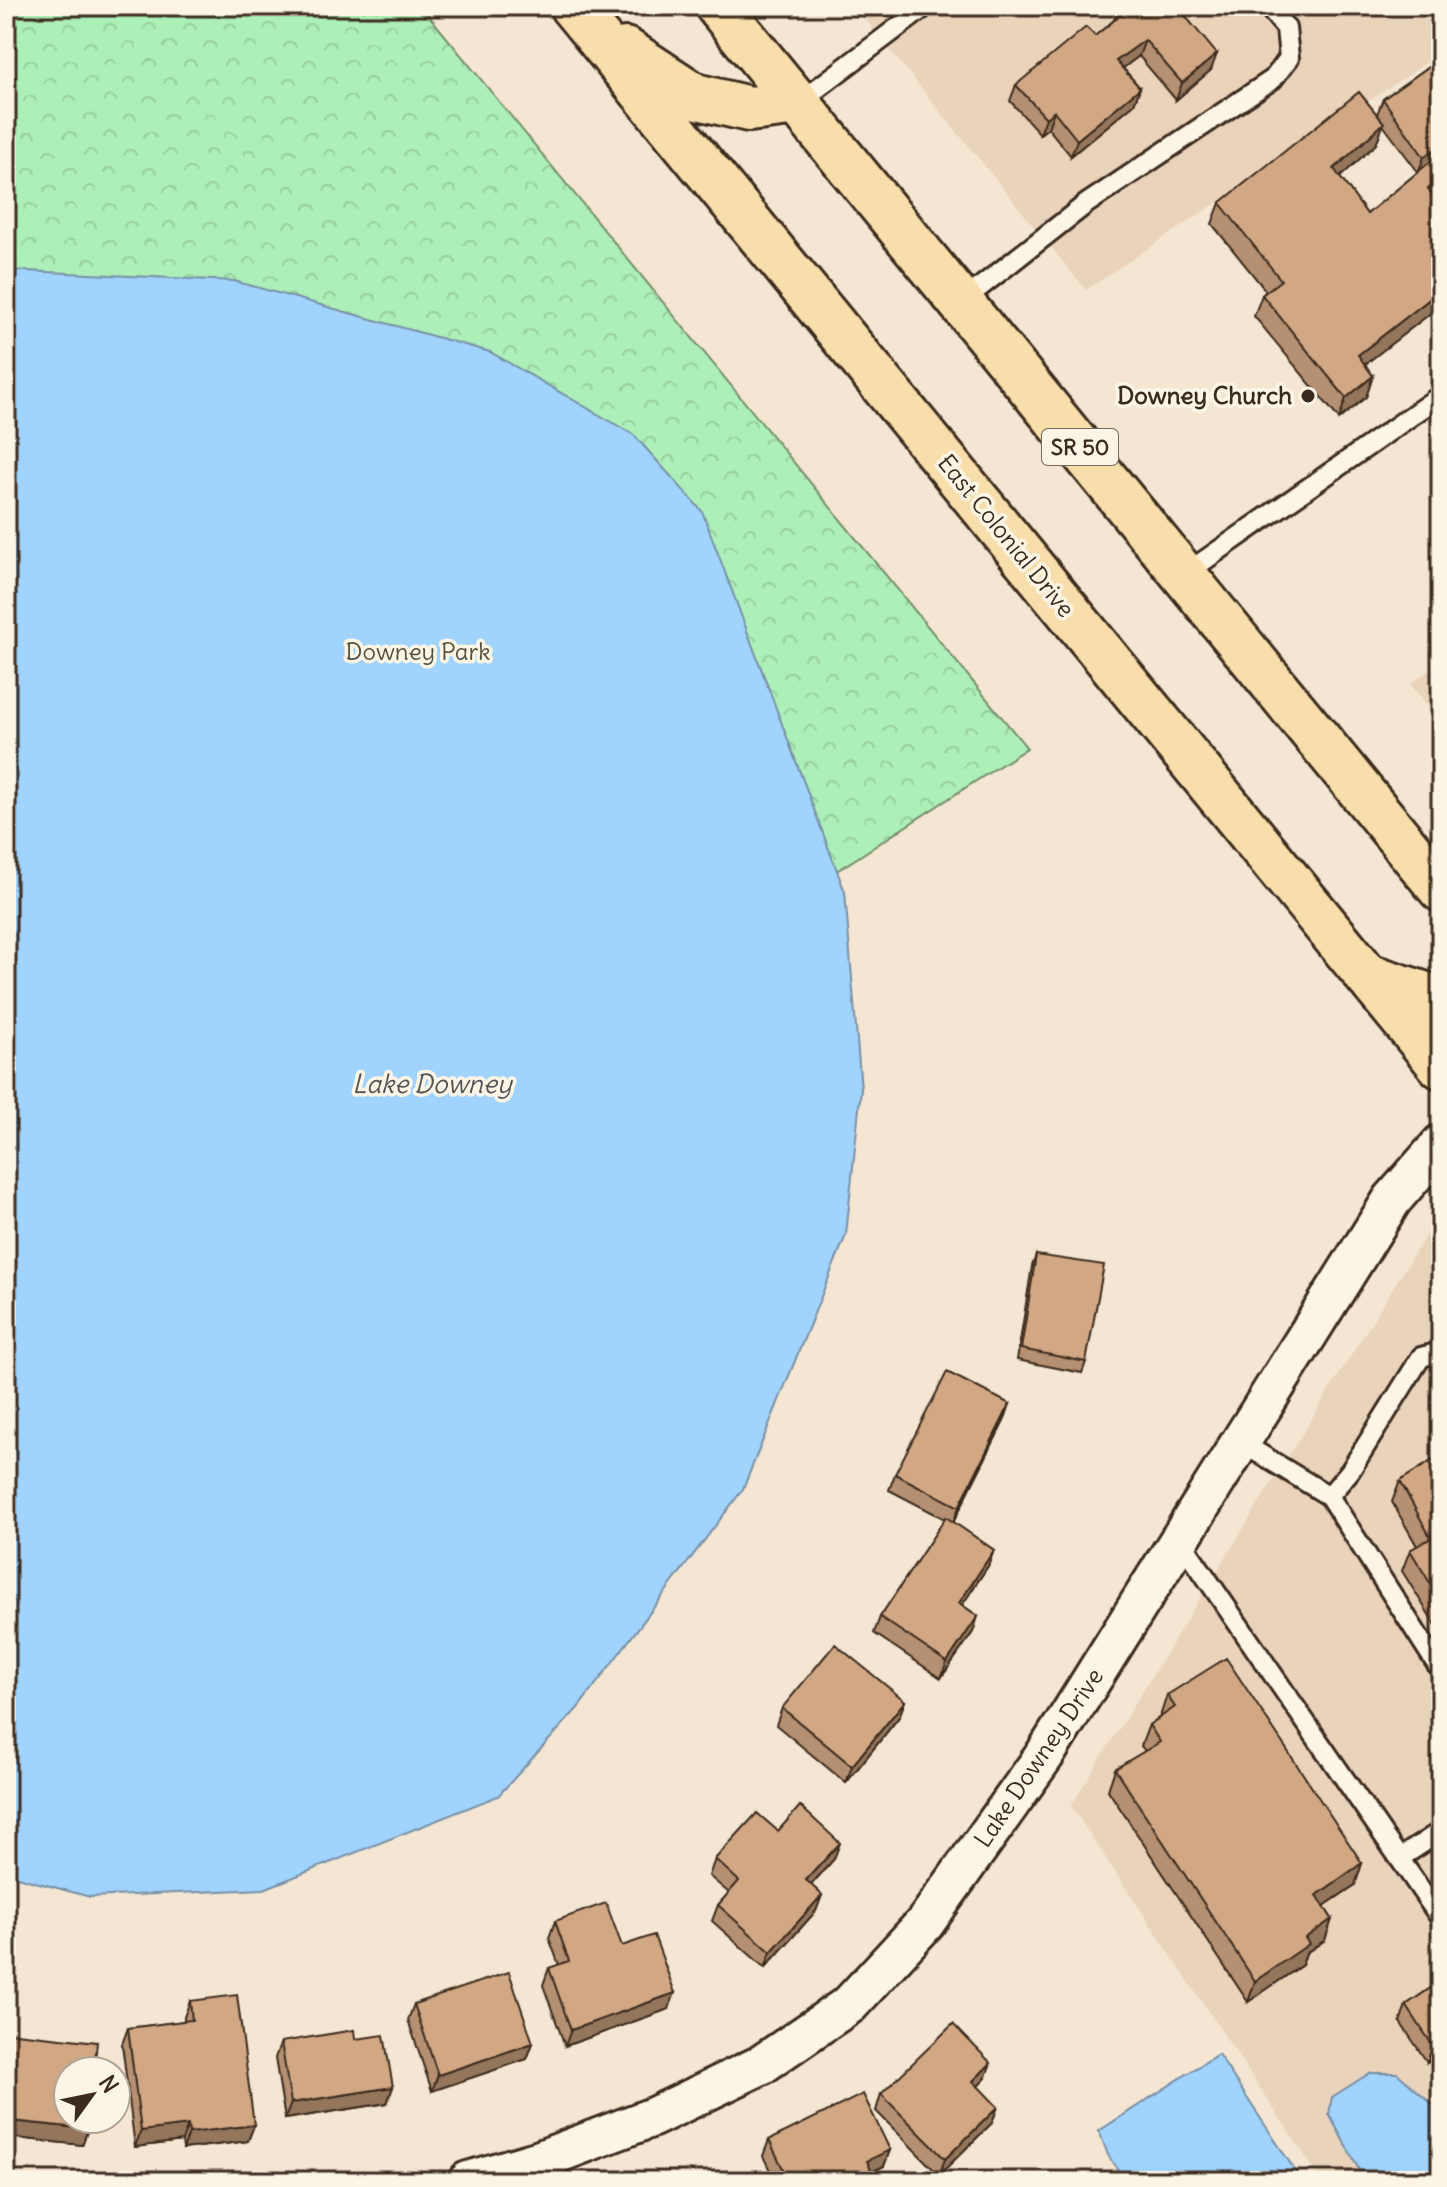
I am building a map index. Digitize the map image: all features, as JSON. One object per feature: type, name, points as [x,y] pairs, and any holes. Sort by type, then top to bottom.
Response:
[{"type":"highway","name":"SR 50","points":[[718,6],[1441,889]]},
{"type":"highway","points":[[581,16],[695,96],[749,109],[798,103]]},
{"type":"highway","name":"East Colonial Drive","points":[[581,16],[1441,1066]]},
{"type":"highway","points":[[1371,977],[1441,1000]]},
{"type":"street","name":"Lake Downey Drive","points":[[468,2181],[540,2160],[653,2117],[761,2065],[850,2004],[925,1923],[1008,1808],[1181,1541],[1392,1200],[1441,1144]]},
{"type":"lane","points":[[961,302],[1086,204],[1273,79],[1289,58],[1286,28],[1267,6]]},
{"type":"lane","points":[[798,103],[918,8]]},
{"type":"lane","points":[[1185,574],[1441,395]]},
{"type":"lane","points":[[1329,1496],[1350,1471],[1421,1357],[1441,1352]]},
{"type":"lane","points":[[1242,1443],[1329,1496],[1441,1671]]},
{"type":"lane","points":[[1181,1541],[1441,1919]]},
{"type":"lane","points":[[1400,1858],[1441,1831]]},
{"type":"shaded area","points":[[854,6],[1441,6],[1441,53],[1086,290]]},
{"type":"shaded area","points":[[1441,662],[1441,722],[1410,684]]},
{"type":"shaded area","points":[[1432,1225],[1441,1237],[1441,2181],[1322,2181],[1071,1806]]},
{"type":"green space","name":"Downey Park","points":[[6,6],[421,6],[1027,748],[46,1382],[6,1487]]},
{"type":"water","name":"Lake Downey","points":[[6,270],[234,281],[490,352],[634,435],[702,511],[845,892],[861,1089],[846,1235],[743,1489],[578,1708],[498,1796],[264,1889],[90,1897],[6,1874]]},
{"type":"water","points":[[1218,2054],[1302,2181],[1125,2181],[1108,2155],[1099,2131]]},
{"type":"water","points":[[1370,2073],[1397,2073],[1438,2109],[1441,2181],[1365,2181],[1329,2114],[1332,2097]]},
{"type":"building","points":[[1120,6],[1177,6],[1217,54],[1182,83],[1145,40],[1116,61],[1140,88],[1077,140],[1054,111],[1046,118],[1016,85],[1086,27],[1095,36],[1123,13]]},
{"type":"building","points":[[1441,58],[1441,145],[1424,157],[1383,99]]},
{"type":"building","points":[[1359,92],[1384,123],[1334,169],[1367,214],[1436,157],[1441,164],[1441,179],[1428,189],[1436,201],[1431,205],[1441,218],[1441,290],[1358,355],[1373,376],[1346,398],[1262,295],[1281,280],[1220,203]]},
{"type":"building","points":[[1036,1255],[1104,1265],[1086,1362],[1021,1349]]},
{"type":"building","points":[[947,1372],[1010,1404],[959,1507],[895,1474]]},
{"type":"building","points":[[1441,1455],[1441,1601],[1410,1550],[1431,1538],[1400,1481]]},
{"type":"building","points":[[946,1517],[994,1550],[959,1603],[978,1616],[947,1662],[880,1617]]},
{"type":"building","points":[[835,1644],[905,1701],[852,1766],[782,1708]]},
{"type":"building","points":[[1226,1658],[1362,1863],[1317,1895],[1332,1919],[1305,1938],[1309,1944],[1255,1981],[1115,1769],[1160,1742],[1149,1725],[1175,1707],[1167,1695]]},
{"type":"building","points":[[800,1806],[840,1843],[806,1880],[822,1895],[771,1952],[718,1905],[739,1881],[715,1859],[757,1813],[778,1831]]},
{"type":"building","points":[[606,1903],[622,1946],[654,1935],[675,1993],[571,2030],[549,1968],[569,1961],[555,1921]]},
{"type":"building","points":[[509,1972],[533,2043],[438,2075],[414,2004]]},
{"type":"building","points":[[1441,1981],[1441,2041],[1433,2046],[1406,2005]]},
{"type":"building","points":[[237,1995],[254,2125],[189,2133],[188,2125],[141,2131],[128,2028],[192,2020],[190,2001]]},
{"type":"building","points":[[953,2024],[991,2063],[973,2081],[998,2107],[945,2159],[881,2094]]},
{"type":"building","points":[[354,2030],[355,2039],[384,2035],[393,2087],[291,2103],[281,2042]]},
{"type":"building","points":[[6,2032],[97,2042],[96,2055],[52,2055],[52,2125],[12,2121],[13,2110],[6,2110]]},
{"type":"building","points":[[863,2094],[890,2150],[867,2161],[876,2181],[789,2181],[769,2140]]},
{"type":"place","name":"Downey Church","points":[[1308,396]]}]
